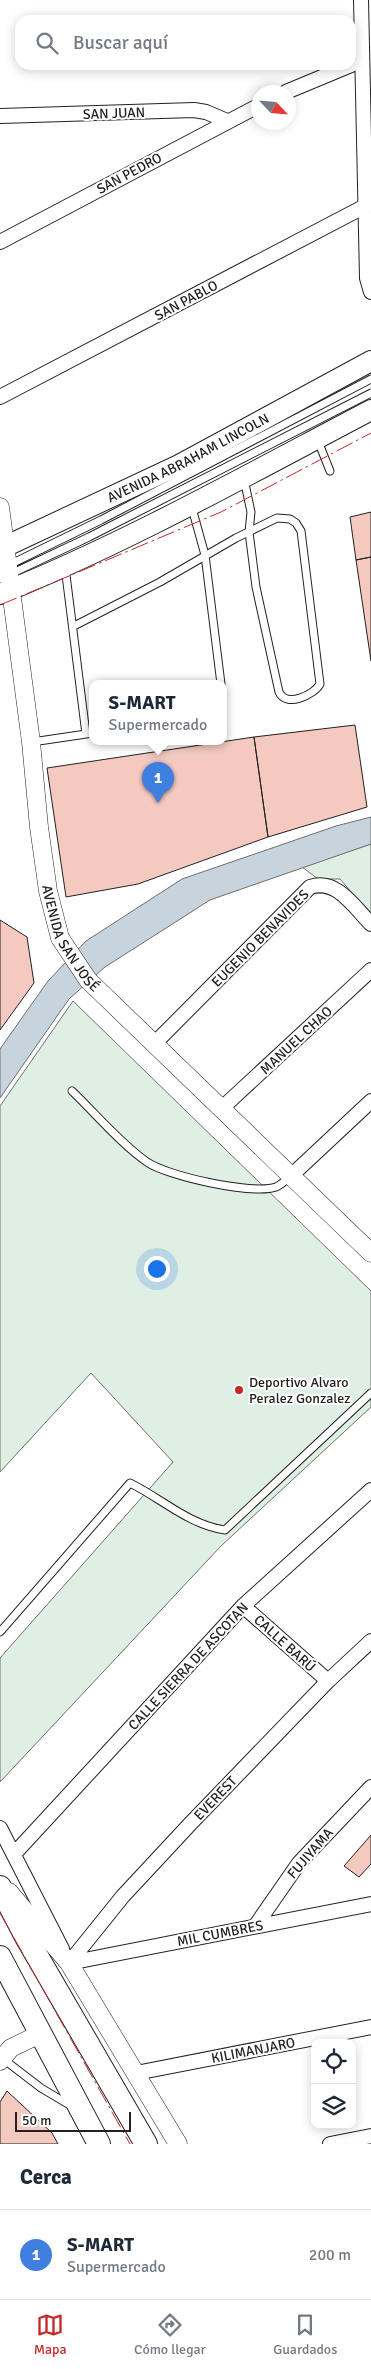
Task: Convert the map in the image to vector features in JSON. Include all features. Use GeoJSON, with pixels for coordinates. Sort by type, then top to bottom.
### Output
{"type":"FeatureCollection","features":[{"type":"Feature","properties":{"kind":"main road","name":"AVENIDA ABRAHAM LINCOLN"},"geometry":{"type":"LineString","coordinates":[[4,571],[179,465],[371,361]]}},
{"type":"Feature","properties":{"kind":"main road"},"geometry":{"type":"LineString","coordinates":[[4,571],[65,566],[244,478],[371,410]]}},
{"type":"Feature","properties":{"kind":"main road"},"geometry":{"type":"LineString","coordinates":[[0,1887],[38,1958],[146,2144]]}},
{"type":"Feature","properties":{"kind":"main road"},"geometry":{"type":"LineString","coordinates":[[2,1971],[40,2034],[100,2144]]}},
{"type":"Feature","properties":{"kind":"street"},"geometry":{"type":"LineString","coordinates":[[361,0],[359,62],[368,205],[366,278],[371,292]]}},
{"type":"Feature","properties":{"kind":"street"},"geometry":{"type":"LineString","coordinates":[[296,88],[340,70]]}},
{"type":"Feature","properties":{"kind":"street","name":"SAN PEDRO"},"geometry":{"type":"LineString","coordinates":[[0,242],[251,109]]}},
{"type":"Feature","properties":{"kind":"street","name":"SAN JUAN"},"geometry":{"type":"LineString","coordinates":[[0,116],[194,110],[206,112],[227,121]]}},
{"type":"Feature","properties":{"kind":"street","name":"SAN PABLO"},"geometry":{"type":"LineString","coordinates":[[0,397],[368,205]]}},
{"type":"Feature","properties":{"kind":"street","name":"AVENIDA SAN JOSÉ"},"geometry":{"type":"LineString","coordinates":[[0,507],[4,571],[31,742],[39,828],[48,891],[60,938],[88,980],[371,1253]]}},
{"type":"Feature","properties":{"kind":"street","name":"EUGENIO BENAVIDES"},"geometry":{"type":"LineString","coordinates":[[155,1043],[310,887],[319,884],[334,887],[371,924]]}},
{"type":"Feature","properties":{"kind":"street","name":"MANUEL CHAO"},"geometry":{"type":"LineString","coordinates":[[221,1110],[371,970]]}},
{"type":"Feature","properties":{"kind":"street"},"geometry":{"type":"LineString","coordinates":[[292,1176],[371,1101]]}},
{"type":"Feature","properties":{"kind":"street","name":"CALLE SIERRA DE ASCOTAN"},"geometry":{"type":"LineString","coordinates":[[14,1853],[243,1606],[371,1490]]}},
{"type":"Feature","properties":{"kind":"street","name":"CALLE BARÚ"},"geometry":{"type":"LineString","coordinates":[[243,1606],[328,1681]]}},
{"type":"Feature","properties":{"kind":"street","name":"EVEREST"},"geometry":{"type":"LineString","coordinates":[[69,1963],[123,1896],[328,1681],[371,1641]]}},
{"type":"Feature","properties":{"kind":"street","name":"FUJIYAMA"},"geometry":{"type":"LineString","coordinates":[[256,1925],[299,1863],[371,1787]]}},
{"type":"Feature","properties":{"kind":"street"},"geometry":{"type":"LineString","coordinates":[[0,1828],[69,1963],[178,2144]]}},
{"type":"Feature","properties":{"kind":"street"},"geometry":{"type":"LineString","coordinates":[[0,1881],[69,1963]]}},
{"type":"Feature","properties":{"kind":"street","name":"MIL CUMBRES"},"geometry":{"type":"LineString","coordinates":[[69,1963],[371,1904]]}},
{"type":"Feature","properties":{"kind":"street","name":"KILIMANJARO"},"geometry":{"type":"LineString","coordinates":[[136,2073],[371,2027]]}},
{"type":"Feature","properties":{"kind":"street"},"geometry":{"type":"LineString","coordinates":[[1,2059],[22,2041],[40,2034]]}},
{"type":"Feature","properties":{"kind":"street"},"geometry":{"type":"LineString","coordinates":[[330,2144],[371,2136]]}},
{"type":"Feature","properties":{"kind":"lane"},"geometry":{"type":"LineString","coordinates":[[4,571],[371,379]]}},
{"type":"Feature","properties":{"kind":"lane"},"geometry":{"type":"LineString","coordinates":[[4,571],[89,537],[371,393]]}},
{"type":"Feature","properties":{"kind":"lane"},"geometry":{"type":"LineString","coordinates":[[317,438],[330,471]]}},
{"type":"Feature","properties":{"kind":"lane"},"geometry":{"type":"LineString","coordinates":[[74,626],[160,582],[249,532],[277,518],[284,517],[296,523],[301,531],[320,684],[311,694],[288,700],[280,696],[278,692],[256,587],[249,532],[251,512],[244,478]]}},
{"type":"Feature","properties":{"kind":"lane"},"geometry":{"type":"LineString","coordinates":[[191,505],[205,555],[221,680]]}},
{"type":"Feature","properties":{"kind":"lane"},"geometry":{"type":"LineString","coordinates":[[65,566],[89,726]]}},
{"type":"Feature","properties":{"kind":"lane"},"geometry":{"type":"LineString","coordinates":[[31,742],[89,733]]}},
{"type":"Feature","properties":{"kind":"lane"},"geometry":{"type":"LineString","coordinates":[[72,1091],[137,1153],[155,1167],[190,1177],[259,1190],[277,1186],[292,1176]]}},
{"type":"Feature","properties":{"kind":"lane"},"geometry":{"type":"LineString","coordinates":[[0,1632],[130,1483],[191,1520],[212,1528],[225,1530],[371,1393]]}},
{"type":"Feature","properties":{"kind":"lane"},"geometry":{"type":"LineString","coordinates":[[1,2059],[50,2095],[82,2111]]}},
{"type":"Feature","properties":{"kind":"green space"},"geometry":{"type":"Polygon","coordinates":[[[371,844],[371,915],[340,879],[318,879],[302,867],[371,844]]]}},
{"type":"Feature","properties":{"kind":"green space","name":"Deportivo Alvaro Peralez Gonzalez"},"geometry":{"type":"Polygon","coordinates":[[[73,1001],[371,1291],[371,1407],[221,1546],[0,1782],[0,1658],[173,1462],[91,1373],[0,1472],[0,1106],[73,1001]]]}},
{"type":"Feature","properties":{"kind":"shaded area"},"geometry":{"type":"Polygon","coordinates":[[[371,817],[371,844],[210,900],[105,967],[69,999],[0,1098],[0,1049],[48,981],[86,941],[182,879],[336,826],[371,817]]]}},
{"type":"Feature","properties":{"kind":"building"},"geometry":{"type":"Polygon","coordinates":[[[371,512],[371,557],[356,560],[350,517],[371,512]]]}},
{"type":"Feature","properties":{"kind":"building"},"geometry":{"type":"Polygon","coordinates":[[[371,557],[371,661],[356,560],[371,557]]]}},
{"type":"Feature","properties":{"kind":"building"},"geometry":{"type":"Polygon","coordinates":[[[355,725],[367,807],[268,837],[254,737],[355,725]]]}},
{"type":"Feature","properties":{"kind":"building"},"geometry":{"type":"Polygon","coordinates":[[[254,737],[268,837],[138,884],[66,897],[47,768],[201,745],[227,745],[227,741],[254,737]]]}},
{"type":"Feature","properties":{"kind":"building"},"geometry":{"type":"Polygon","coordinates":[[[0,920],[27,937],[34,983],[0,1030],[0,920]]]}},
{"type":"Feature","properties":{"kind":"building"},"geometry":{"type":"Polygon","coordinates":[[[371,1835],[371,1864],[359,1877],[344,1866],[371,1835]]]}},
{"type":"Feature","properties":{"kind":"building"},"geometry":{"type":"Polygon","coordinates":[[[7,2091],[52,2133],[58,2144],[0,2144],[0,2102],[7,2091]]]}},
{"type":"Feature","properties":{"kind":"power"},"geometry":{"type":"LineString","coordinates":[[0,605],[221,512],[371,433]]}},
{"type":"Feature","properties":{"kind":"power"},"geometry":{"type":"LineString","coordinates":[[0,1913],[130,2144]]}},
{"type":"Feature","properties":{"kind":"place","name":"S-MART"},"geometry":{"type":"Point","coordinates":[158,803]}},
{"type":"Feature","properties":{"kind":"place","name":"Deportivo Alvaro Peralez Gonzalez"},"geometry":{"type":"Point","coordinates":[239,1390]}}]}
